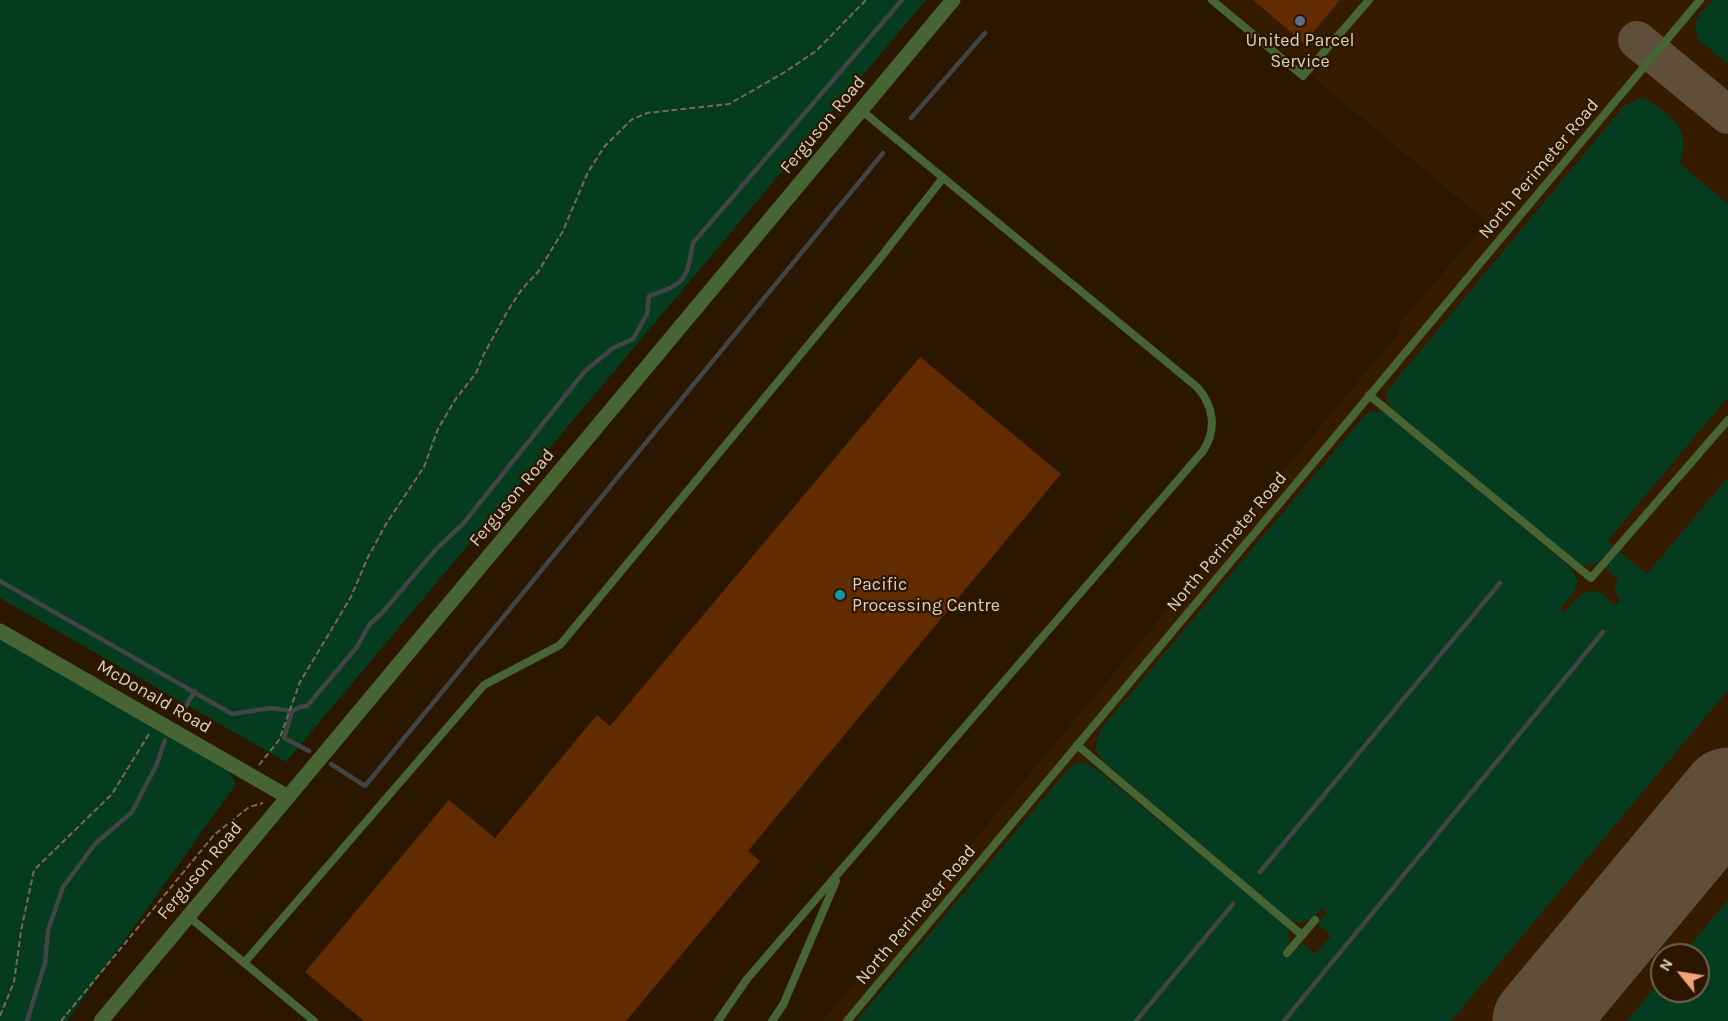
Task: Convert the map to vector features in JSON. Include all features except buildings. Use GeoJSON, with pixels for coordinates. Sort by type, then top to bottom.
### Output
{"type":"FeatureCollection","features":[{"type":"Feature","properties":{"kind":"street","name":"Ferguson Road"},"geometry":{"type":"LineString","coordinates":[[101,1021],[953,0]]}},
{"type":"Feature","properties":{"kind":"street","name":"McDonald Road"},"geometry":{"type":"LineString","coordinates":[[0,631],[288,797]]}},
{"type":"Feature","properties":{"kind":"lane"},"geometry":{"type":"LineString","coordinates":[[1212,0],[1304,76],[1369,0]]}},
{"type":"Feature","properties":{"kind":"lane","name":"North Perimeter Road"},"geometry":{"type":"LineString","coordinates":[[847,1021],[1700,0]]}},
{"type":"Feature","properties":{"kind":"lane"},"geometry":{"type":"LineString","coordinates":[[718,1021],[747,980],[1210,441],[1212,416],[1208,402],[1197,387],[861,110]]}},
{"type":"Feature","properties":{"kind":"lane"},"geometry":{"type":"LineString","coordinates":[[244,963],[484,685],[560,645],[870,270],[943,178]]}},
{"type":"Feature","properties":{"kind":"lane"},"geometry":{"type":"LineString","coordinates":[[1369,395],[1592,578],[1728,420]]}},
{"type":"Feature","properties":{"kind":"lane"},"geometry":{"type":"LineString","coordinates":[[1077,745],[1302,935]]}},
{"type":"Feature","properties":{"kind":"lane"},"geometry":{"type":"LineString","coordinates":[[772,1021],[783,1005],[839,872]]}},
{"type":"Feature","properties":{"kind":"lane"},"geometry":{"type":"LineString","coordinates":[[188,916],[314,1021]]}},
{"type":"Feature","properties":{"kind":"lane"},"geometry":{"type":"LineString","coordinates":[[1287,953],[1315,920]]}},
{"type":"Feature","properties":{"kind":"path"},"geometry":{"type":"LineString","coordinates":[[253,776],[262,759],[279,740],[294,695],[309,666],[351,597],[367,559],[386,524],[424,467],[434,438],[455,400],[476,373],[507,312],[537,272],[563,231],[587,174],[604,147],[631,120],[647,113],[729,104],[785,72],[816,51],[866,0]]}},
{"type":"Feature","properties":{"kind":"path"},"geometry":{"type":"LineString","coordinates":[[0,1016],[15,982],[21,931],[34,870],[112,794],[154,726]]}},
{"type":"Feature","properties":{"kind":"path"},"geometry":{"type":"LineString","coordinates":[[61,1021],[214,835],[249,807],[262,803]]}},
{"type":"Feature","properties":{"kind":"shaded area"},"geometry":{"type":"Polygon","coordinates":[[[1220,0],[1728,0],[1728,1021],[823,1021],[1399,333],[1399,324],[1487,222],[1220,0]]]}},
{"type":"Feature","properties":{"kind":"green space"},"geometry":{"type":"Polygon","coordinates":[[[0,0],[926,0],[286,762],[0,598],[0,0]]]}},
{"type":"Feature","properties":{"kind":"green space"},"geometry":{"type":"Polygon","coordinates":[[[1713,0],[1728,0],[1728,64],[1697,38],[1695,21],[1713,0]]]}},
{"type":"Feature","properties":{"kind":"green space"},"geometry":{"type":"Polygon","coordinates":[[[1642,98],[1666,113],[1681,131],[1684,143],[1680,164],[1728,204],[1728,397],[1607,541],[1613,546],[1598,563],[1587,566],[1576,562],[1391,407],[1386,396],[1387,391],[1624,106],[1642,98]]]}},
{"type":"Feature","properties":{"kind":"green space"},"geometry":{"type":"Polygon","coordinates":[[[1375,411],[1385,413],[1572,569],[1578,581],[1574,592],[1560,608],[1564,613],[1580,596],[1590,591],[1602,594],[1615,606],[1620,599],[1614,589],[1618,579],[1605,567],[1619,551],[1647,574],[1728,477],[1728,690],[1451,1021],[856,1021],[1070,767],[1082,762],[1094,767],[1285,925],[1290,939],[1282,953],[1288,958],[1302,943],[1315,954],[1331,936],[1317,923],[1327,912],[1323,908],[1304,922],[1290,920],[1101,759],[1095,747],[1101,729],[1365,415],[1375,411]]]}},
{"type":"Feature","properties":{"kind":"green space"},"geometry":{"type":"Polygon","coordinates":[[[0,639],[225,766],[236,784],[67,1021],[0,1021],[0,639]]]}},
{"type":"Feature","properties":{"kind":"green space"},"geometry":{"type":"Polygon","coordinates":[[[1728,900],[1728,1021],[1627,1021],[1650,993],[1650,1003],[1710,1003],[1710,943],[1692,943],[1728,900]]]}},
{"type":"Feature","properties":{"kind":"waterway"},"geometry":{"type":"LineString","coordinates":[[292,711],[307,706],[357,647],[369,625],[382,613],[437,548],[462,525],[585,371],[613,348],[633,339],[647,314],[649,296],[670,288],[682,279],[686,273],[693,243],[902,0]]}},
{"type":"Feature","properties":{"kind":"waterway"},"geometry":{"type":"LineString","coordinates":[[911,118],[985,33]]}},
{"type":"Feature","properties":{"kind":"waterway"},"geometry":{"type":"LineString","coordinates":[[331,764],[365,786],[883,153]]}},
{"type":"Feature","properties":{"kind":"waterway"},"geometry":{"type":"LineString","coordinates":[[0,581],[232,714],[271,708],[292,711],[284,738],[309,751]]}},
{"type":"Feature","properties":{"kind":"waterway"},"geometry":{"type":"LineString","coordinates":[[1260,872],[1500,583]]}},
{"type":"Feature","properties":{"kind":"waterway"},"geometry":{"type":"LineString","coordinates":[[1284,1021],[1603,632]]}},
{"type":"Feature","properties":{"kind":"waterway"},"geometry":{"type":"LineString","coordinates":[[184,709],[195,691]]}},
{"type":"Feature","properties":{"kind":"waterway"},"geometry":{"type":"LineString","coordinates":[[27,1021],[45,963],[48,930],[63,887],[95,844],[132,812],[156,766],[165,740]]}},
{"type":"Feature","properties":{"kind":"waterway"},"geometry":{"type":"LineString","coordinates":[[1136,1021],[1233,904]]}},
{"type":"Feature","properties":{"kind":"taxiway"},"geometry":{"type":"LineString","coordinates":[[1637,40],[1728,115]]}},
{"type":"Feature","properties":{"kind":"runway"},"geometry":{"type":"LineString","coordinates":[[1539,1021],[1728,794]]}},
{"type":"Feature","properties":{"kind":"place","name":"United Parcel Service"},"geometry":{"type":"Point","coordinates":[1300,21]}},
{"type":"Feature","properties":{"kind":"place","name":"Pacific Processing Centre"},"geometry":{"type":"Point","coordinates":[840,595]}}]}
